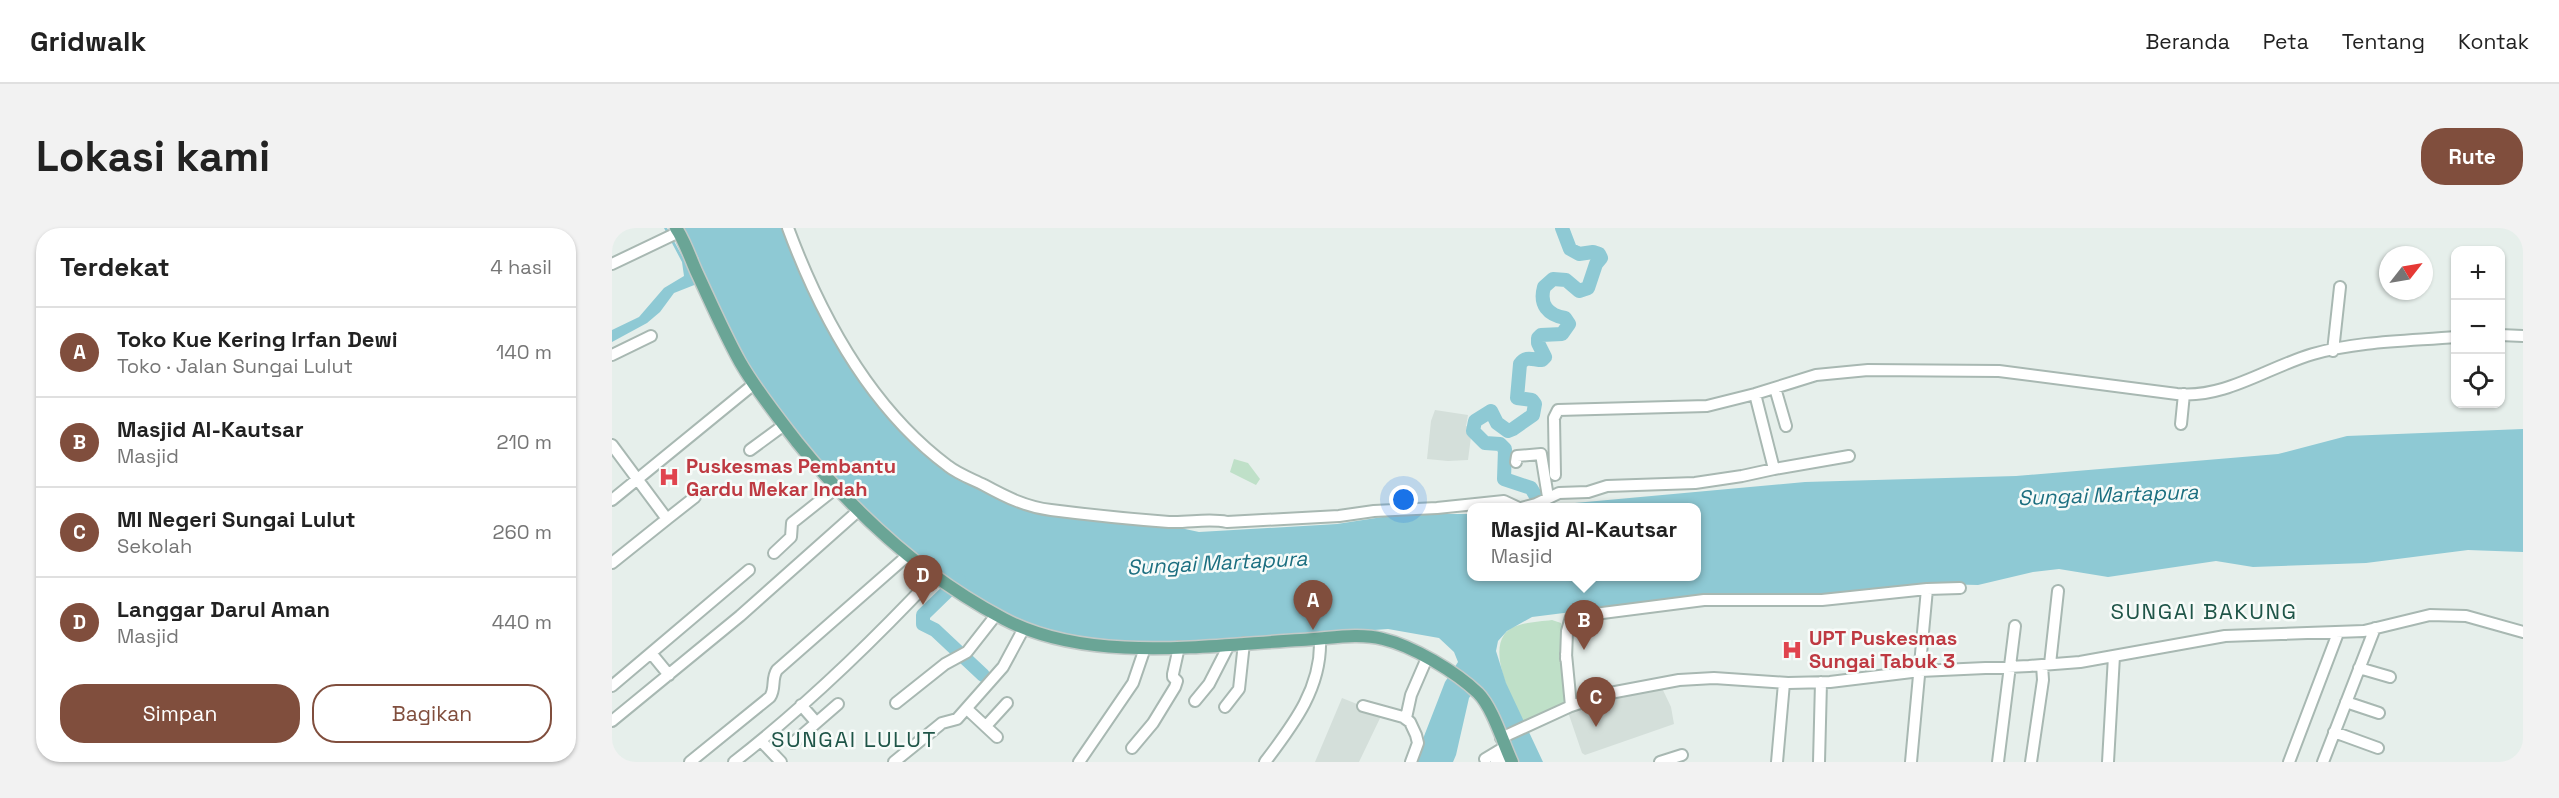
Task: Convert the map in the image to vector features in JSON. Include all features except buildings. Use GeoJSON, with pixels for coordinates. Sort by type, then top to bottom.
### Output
{"type":"FeatureCollection","features":[{"type":"Feature","properties":{"kind":"main road"},"geometry":{"type":"LineString","coordinates":[[674,233],[688,253],[733,349],[754,384],[784,425],[858,511],[907,556],[956,592],[1024,628],[1096,646],[1179,647],[1350,636],[1376,637],[1398,644],[1427,658],[1478,693],[1506,748]]}},
{"type":"Feature","properties":{"kind":"street"},"geometry":{"type":"LineString","coordinates":[[788,228],[816,295],[868,384],[894,417],[948,466],[1013,501],[1049,510],[1167,522],[1256,521],[1467,505]]}},
{"type":"Feature","properties":{"kind":"street"},"geometry":{"type":"LineString","coordinates":[[612,264],[674,233]]}},
{"type":"Feature","properties":{"kind":"street"},"geometry":{"type":"LineString","coordinates":[[2332,351],[2340,287]]}},
{"type":"Feature","properties":{"kind":"street"},"geometry":{"type":"LineString","coordinates":[[2505,335],[2523,336]]}},
{"type":"Feature","properties":{"kind":"street"},"geometry":{"type":"LineString","coordinates":[[612,355],[651,336]]}},
{"type":"Feature","properties":{"kind":"street"},"geometry":{"type":"LineString","coordinates":[[1547,499],[1555,471],[1554,418],[1558,410],[1696,407],[1755,394],[1796,380],[1830,372],[1974,370],[2184,394],[2217,390],[2314,354],[2362,345],[2451,338]]}},
{"type":"Feature","properties":{"kind":"street"},"geometry":{"type":"LineString","coordinates":[[612,500],[754,384]]}},
{"type":"Feature","properties":{"kind":"street"},"geometry":{"type":"LineString","coordinates":[[1775,388],[1786,426]]}},
{"type":"Feature","properties":{"kind":"street"},"geometry":{"type":"LineString","coordinates":[[1755,394],[1774,469]]}},
{"type":"Feature","properties":{"kind":"street"},"geometry":{"type":"LineString","coordinates":[[2181,424],[2184,394]]}},
{"type":"Feature","properties":{"kind":"street"},"geometry":{"type":"LineString","coordinates":[[750,450],[784,425]]}},
{"type":"Feature","properties":{"kind":"street"},"geometry":{"type":"LineString","coordinates":[[612,445],[639,478],[667,519]]}},
{"type":"Feature","properties":{"kind":"street"},"geometry":{"type":"LineString","coordinates":[[1516,462],[1517,456],[1521,454],[1541,454],[1547,499]]}},
{"type":"Feature","properties":{"kind":"street"},"geometry":{"type":"LineString","coordinates":[[1534,503],[1607,486],[1695,483],[1849,456]]}},
{"type":"Feature","properties":{"kind":"street"},"geometry":{"type":"LineString","coordinates":[[774,553],[791,537],[792,523],[836,488]]}},
{"type":"Feature","properties":{"kind":"street"},"geometry":{"type":"LineString","coordinates":[[612,563],[695,497]]}},
{"type":"Feature","properties":{"kind":"street"},"geometry":{"type":"LineString","coordinates":[[1485,503],[1504,501],[1509,503]]}},
{"type":"Feature","properties":{"kind":"street"},"geometry":{"type":"LineString","coordinates":[[612,721],[741,616],[858,511]]}},
{"type":"Feature","properties":{"kind":"street"},"geometry":{"type":"LineString","coordinates":[[690,762],[770,697],[777,670],[907,556]]}},
{"type":"Feature","properties":{"kind":"street"},"geometry":{"type":"LineString","coordinates":[[612,686],[749,570]]}},
{"type":"Feature","properties":{"kind":"street"},"geometry":{"type":"LineString","coordinates":[[734,762],[801,705],[893,619],[934,576]]}},
{"type":"Feature","properties":{"kind":"street"},"geometry":{"type":"LineString","coordinates":[[1566,659],[1566,631],[1571,617],[1704,600],[1822,600],[1927,589],[1960,588]]}},
{"type":"Feature","properties":{"kind":"street"},"geometry":{"type":"LineString","coordinates":[[1911,762],[1927,589]]}},
{"type":"Feature","properties":{"kind":"street"},"geometry":{"type":"LineString","coordinates":[[2031,762],[2058,591]]}},
{"type":"Feature","properties":{"kind":"street"},"geometry":{"type":"LineString","coordinates":[[896,703],[945,664],[963,655],[996,615]]}},
{"type":"Feature","properties":{"kind":"street"},"geometry":{"type":"LineString","coordinates":[[1496,762],[1506,748],[1531,726],[1571,706],[1611,693],[1679,680],[1714,678],[1784,683],[1821,682],[1920,671],[2046,664],[2114,656],[2231,635],[2338,633],[2375,628],[2430,615],[2455,615],[2492,622],[2523,632]]}},
{"type":"Feature","properties":{"kind":"street"},"geometry":{"type":"LineString","coordinates":[[1998,762],[2015,626]]}},
{"type":"Feature","properties":{"kind":"street"},"geometry":{"type":"LineString","coordinates":[[894,762],[942,723],[957,719],[967,709],[1003,667],[1024,628]]}},
{"type":"Feature","properties":{"kind":"street"},"geometry":{"type":"LineString","coordinates":[[2323,762],[2375,628]]}},
{"type":"Feature","properties":{"kind":"street"},"geometry":{"type":"LineString","coordinates":[[1564,630],[1571,706]]}},
{"type":"Feature","properties":{"kind":"street"},"geometry":{"type":"LineString","coordinates":[[2289,762],[2338,633]]}},
{"type":"Feature","properties":{"kind":"street"},"geometry":{"type":"LineString","coordinates":[[1265,762],[1292,726],[1310,696],[1319,665],[1320,639]]}},
{"type":"Feature","properties":{"kind":"street"},"geometry":{"type":"LineString","coordinates":[[1225,707],[1239,689],[1244,643]]}},
{"type":"Feature","properties":{"kind":"street"},"geometry":{"type":"LineString","coordinates":[[1195,701],[1209,684],[1229,645]]}},
{"type":"Feature","properties":{"kind":"street"},"geometry":{"type":"LineString","coordinates":[[1132,748],[1153,723],[1175,687],[1177,681],[1173,674],[1179,647]]}},
{"type":"Feature","properties":{"kind":"street"},"geometry":{"type":"LineString","coordinates":[[1079,762],[1133,683],[1144,648]]}},
{"type":"Feature","properties":{"kind":"street"},"geometry":{"type":"LineString","coordinates":[[651,653],[669,675]]}},
{"type":"Feature","properties":{"kind":"street"},"geometry":{"type":"LineString","coordinates":[[2108,762],[2114,656]]}},
{"type":"Feature","properties":{"kind":"street"},"geometry":{"type":"LineString","coordinates":[[1406,718],[1411,695],[1427,658]]}},
{"type":"Feature","properties":{"kind":"street"},"geometry":{"type":"LineString","coordinates":[[2359,668],[2390,677]]}},
{"type":"Feature","properties":{"kind":"street"},"geometry":{"type":"LineString","coordinates":[[1819,762],[1821,682]]}},
{"type":"Feature","properties":{"kind":"street"},"geometry":{"type":"LineString","coordinates":[[1778,762],[1784,683]]}},
{"type":"Feature","properties":{"kind":"street"},"geometry":{"type":"LineString","coordinates":[[2346,702],[2379,713]]}},
{"type":"Feature","properties":{"kind":"street"},"geometry":{"type":"LineString","coordinates":[[986,726],[1007,703]]}},
{"type":"Feature","properties":{"kind":"street"},"geometry":{"type":"LineString","coordinates":[[793,743],[838,704]]}},
{"type":"Feature","properties":{"kind":"street"},"geometry":{"type":"LineString","coordinates":[[801,705],[816,722]]}},
{"type":"Feature","properties":{"kind":"street"},"geometry":{"type":"LineString","coordinates":[[1363,706],[1406,718],[1414,728],[1418,743],[1411,762]]}},
{"type":"Feature","properties":{"kind":"street"},"geometry":{"type":"LineString","coordinates":[[967,709],[997,737]]}},
{"type":"Feature","properties":{"kind":"street"},"geometry":{"type":"LineString","coordinates":[[2334,732],[2378,748]]}},
{"type":"Feature","properties":{"kind":"street"},"geometry":{"type":"LineString","coordinates":[[761,741],[777,761]]}},
{"type":"Feature","properties":{"kind":"street"},"geometry":{"type":"LineString","coordinates":[[1485,759],[1506,748]]}},
{"type":"Feature","properties":{"kind":"street"},"geometry":{"type":"LineString","coordinates":[[1660,762],[1682,754]]}},
{"type":"Feature","properties":{"kind":"shaded area"},"geometry":{"type":"Polygon","coordinates":[[[1435,410],[1468,415],[1466,426],[1472,429],[1468,460],[1427,459],[1431,421],[1435,410]]]}},
{"type":"Feature","properties":{"kind":"shaded area"},"geometry":{"type":"Polygon","coordinates":[[[1662,688],[1671,707],[1674,724],[1585,755],[1582,753],[1568,712],[1609,696],[1662,688]]]}},
{"type":"Feature","properties":{"kind":"shaded area"},"geometry":{"type":"Polygon","coordinates":[[[1342,698],[1382,714],[1359,762],[1315,762],[1342,698]]]}},
{"type":"Feature","properties":{"kind":"green space"},"geometry":{"type":"Polygon","coordinates":[[[1234,459],[1248,463],[1260,479],[1256,485],[1230,472],[1234,459]]]}},
{"type":"Feature","properties":{"kind":"green space"},"geometry":{"type":"Polygon","coordinates":[[[1552,620],[1561,623],[1567,703],[1524,724],[1501,667],[1500,644],[1504,635],[1513,627],[1552,620]]]}},
{"type":"Feature","properties":{"kind":"water","name":"Sungai Martapura"},"geometry":{"type":"Polygon","coordinates":[[[664,228],[667,228],[688,267],[699,259],[683,228],[786,228],[862,376],[946,467],[1009,501],[1148,521],[1199,532],[1337,524],[1402,514],[1467,514],[1467,581],[1701,581],[1701,503],[1575,503],[1805,482],[2016,476],[2278,454],[2347,436],[2523,429],[2523,552],[2468,550],[2366,563],[2253,567],[2216,561],[2108,577],[2059,569],[2033,572],[1978,585],[1936,584],[1848,595],[1683,598],[1532,617],[1507,631],[1498,641],[1496,651],[1506,683],[1543,762],[1518,762],[1487,694],[1479,685],[1469,698],[1453,762],[1414,762],[1445,682],[1458,662],[1454,652],[1439,638],[1388,629],[1148,646],[1064,636],[1009,617],[946,578],[878,527],[813,458],[778,411],[730,336],[707,280],[674,293],[660,312],[647,323],[612,342],[612,330],[639,317],[664,288],[684,276],[682,262],[664,228]]]}},
{"type":"Feature","properties":{"kind":"waterway"},"geometry":{"type":"LineString","coordinates":[[1540,503],[1531,488],[1504,479],[1505,449],[1500,444],[1485,443],[1473,431],[1475,421],[1491,411],[1497,423],[1508,431],[1533,415],[1535,404],[1532,400],[1517,398],[1520,364],[1527,359],[1542,360],[1545,357],[1538,338],[1541,335],[1562,334],[1569,324],[1565,318],[1546,308],[1543,299],[1544,287],[1553,279],[1566,280],[1579,291],[1588,288],[1596,264],[1601,258],[1599,254],[1593,252],[1579,254],[1570,249],[1562,228]]}},
{"type":"Feature","properties":{"kind":"waterway"},"geometry":{"type":"LineString","coordinates":[[959,580],[923,615],[923,624],[935,630],[983,675]]}},
{"type":"Feature","properties":{"kind":"place","name":"Puskesmas Pembantu Gardu Mekar Indah"},"geometry":{"type":"Point","coordinates":[669,477]}},
{"type":"Feature","properties":{"kind":"place","name":"Langgar Darul Aman"},"geometry":{"type":"Point","coordinates":[923,605]}},
{"type":"Feature","properties":{"kind":"place","name":"Toko Kue Kering Irfan Dewi"},"geometry":{"type":"Point","coordinates":[1313,630]}},
{"type":"Feature","properties":{"kind":"place","name":"Masjid Al-Kautsar"},"geometry":{"type":"Point","coordinates":[1584,650]}},
{"type":"Feature","properties":{"kind":"place","name":"UPT Puskesmas Sungai Tabuk 3"},"geometry":{"type":"Point","coordinates":[1792,650]}},
{"type":"Feature","properties":{"kind":"place","name":"MI Negeri Sungai Lulut"},"geometry":{"type":"Point","coordinates":[1596,727]}},
{"type":"Feature","properties":{"kind":"district","name":"SUNGAI BAKUNG"},"geometry":{"type":"Point","coordinates":[2204,611]}},
{"type":"Feature","properties":{"kind":"district","name":"SUNGAI LULUT"},"geometry":{"type":"Point","coordinates":[854,739]}}]}
